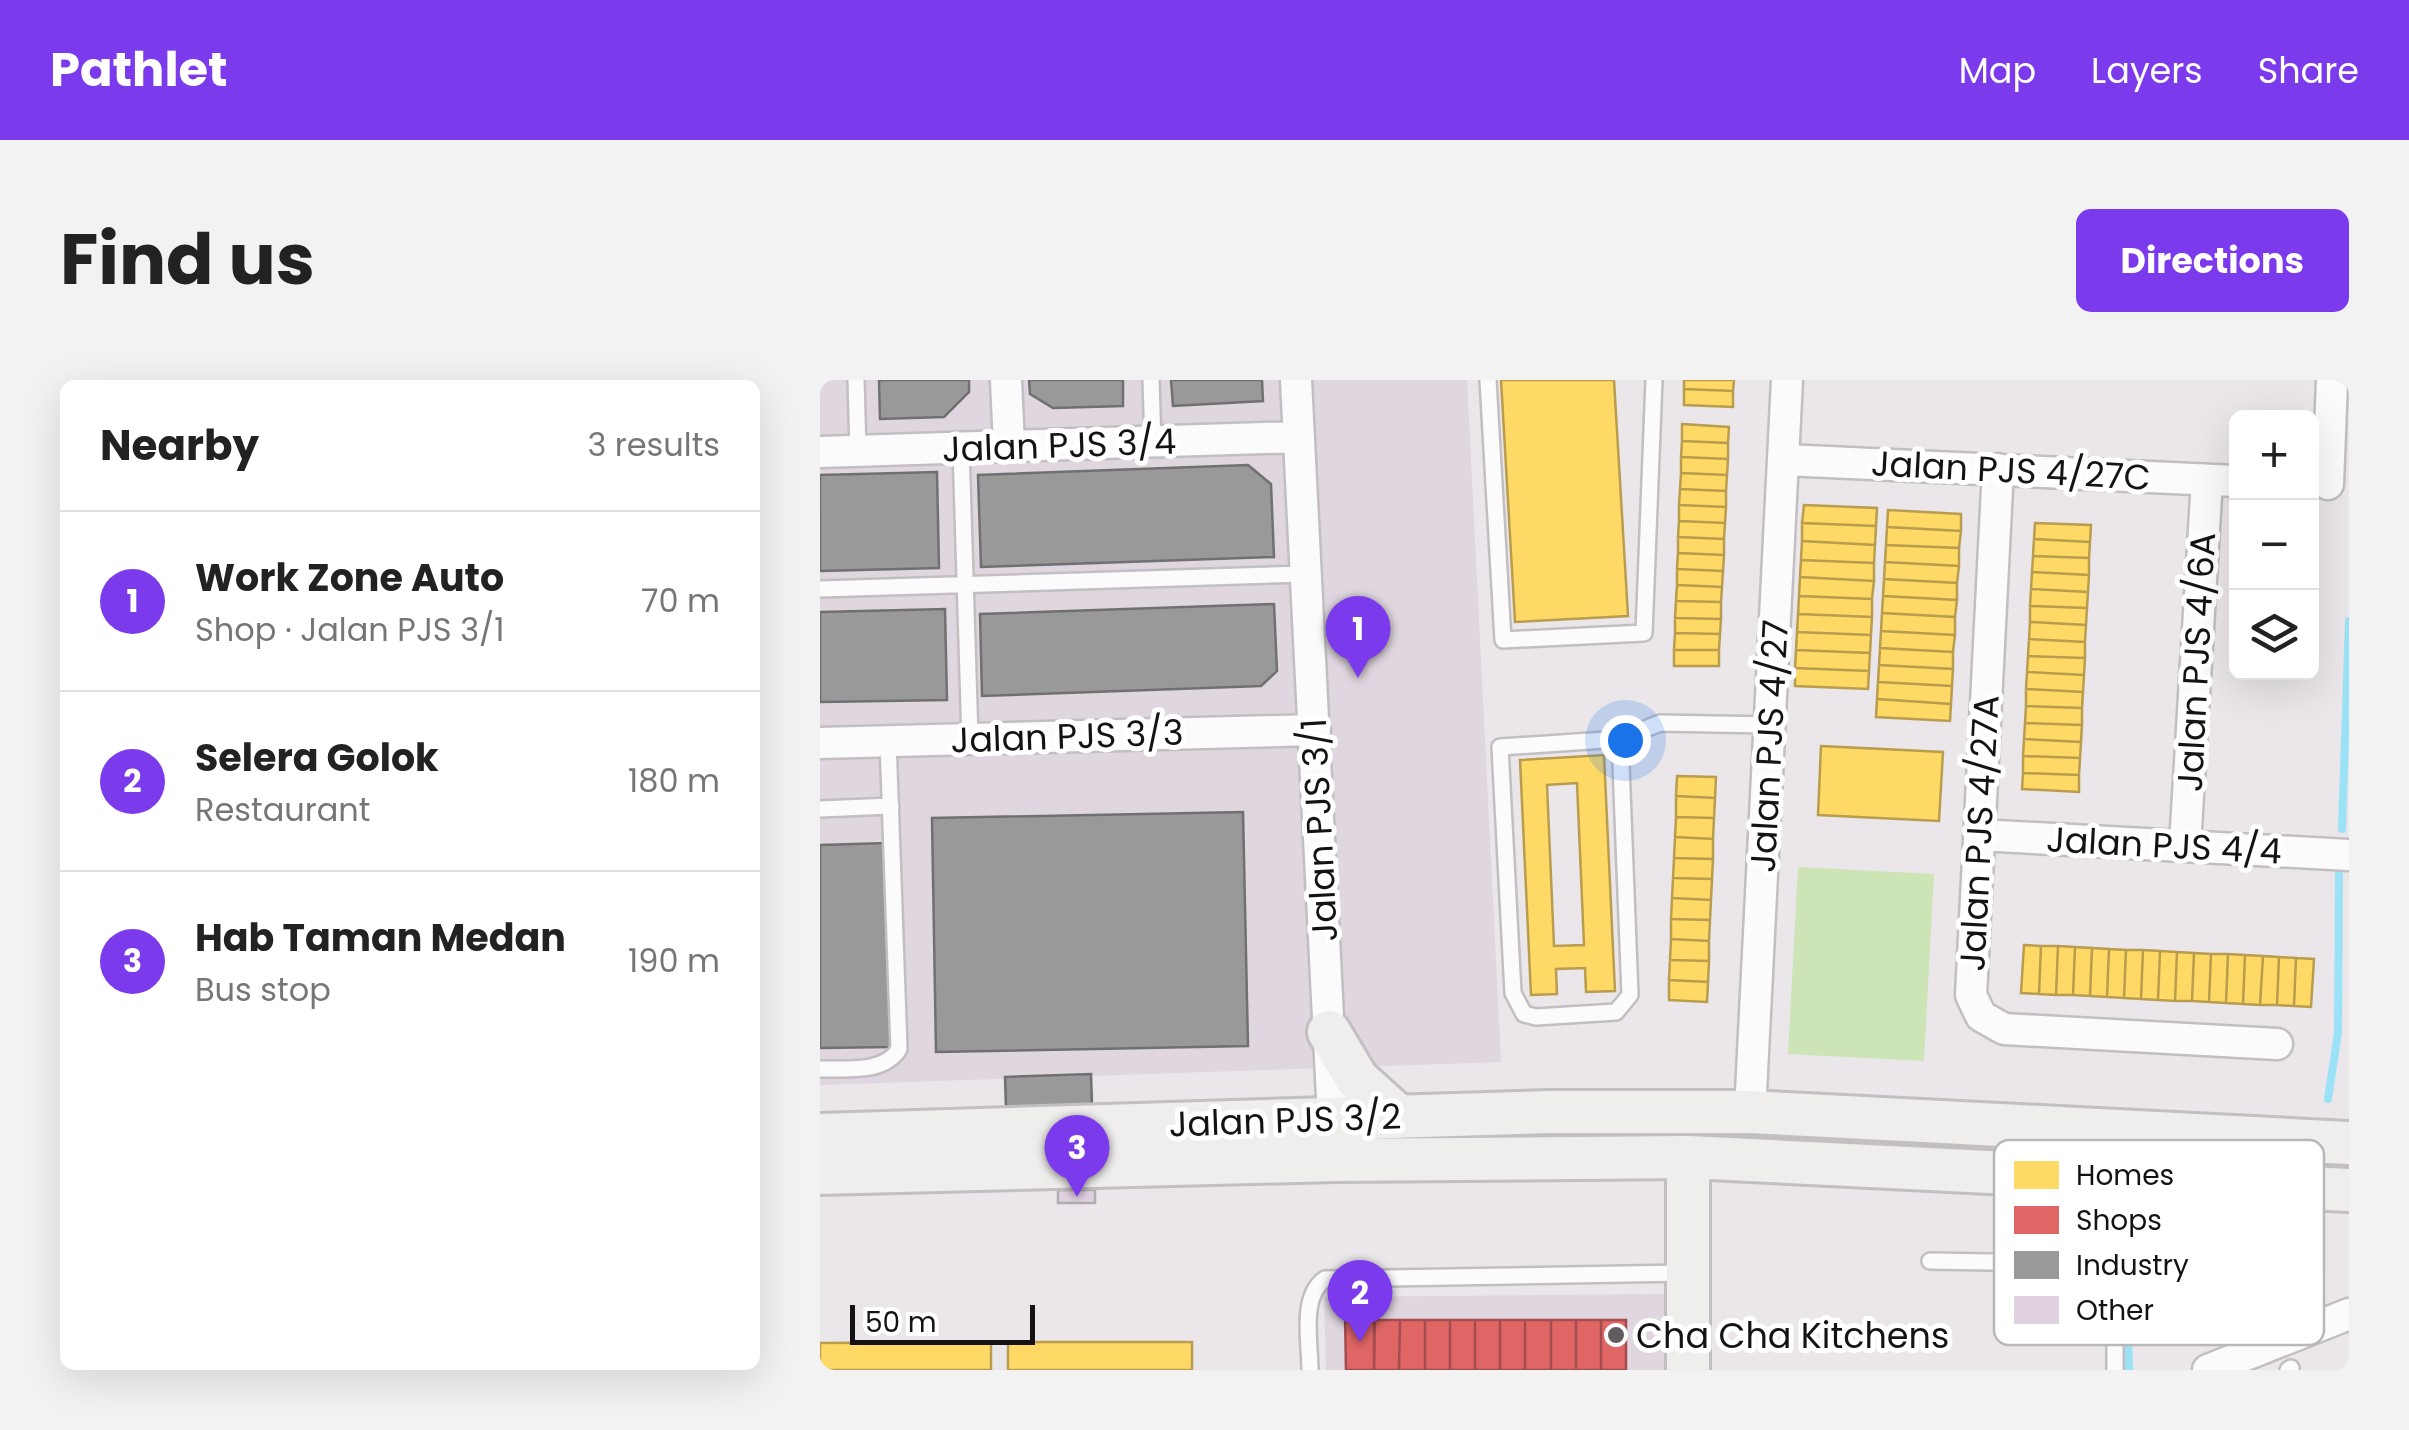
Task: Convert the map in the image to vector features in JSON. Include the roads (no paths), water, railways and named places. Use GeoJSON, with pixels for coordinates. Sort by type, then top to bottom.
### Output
{"type":"FeatureCollection","features":[{"type":"Feature","properties":{"kind":"main road"},"geometry":{"type":"LineString","coordinates":[[1329,1032],[1356,1079],[1399,1117]]}},
{"type":"Feature","properties":{"kind":"main road","name":"Jalan PJS 3/2"},"geometry":{"type":"LineString","coordinates":[[820,1173],[1334,1139],[1399,1117],[1750,1112]]}},
{"type":"Feature","properties":{"kind":"main road"},"geometry":{"type":"LineString","coordinates":[[1750,1112],[2309,1140]]}},
{"type":"Feature","properties":{"kind":"main road","name":"Jalan PJS 3/2"},"geometry":{"type":"LineString","coordinates":[[820,1135],[1334,1139],[1616,1157],[1688,1157]]}},
{"type":"Feature","properties":{"kind":"main road"},"geometry":{"type":"LineString","coordinates":[[2324,1141],[2349,1142]]}},
{"type":"Feature","properties":{"kind":"main road"},"geometry":{"type":"LineString","coordinates":[[1616,1157],[1661,1192],[1689,1224]]}},
{"type":"Feature","properties":{"kind":"main road"},"geometry":{"type":"LineString","coordinates":[[1688,1370],[1688,1157],[1994,1172]]}},
{"type":"Feature","properties":{"kind":"main road"},"geometry":{"type":"LineString","coordinates":[[1689,1224],[1724,1190],[1766,1160]]}},
{"type":"Feature","properties":{"kind":"main road"},"geometry":{"type":"LineString","coordinates":[[2324,1189],[2349,1190]]}},
{"type":"Feature","properties":{"kind":"street"},"geometry":{"type":"LineString","coordinates":[[1006,380],[1009,446]]}},
{"type":"Feature","properties":{"kind":"street","name":"Jalan PJS 3/1"},"geometry":{"type":"LineString","coordinates":[[1296,380],[1334,1139]]}},
{"type":"Feature","properties":{"kind":"street","name":"Jalan PJS 4/27"},"geometry":{"type":"LineString","coordinates":[[1750,1112],[1787,380]]}},
{"type":"Feature","properties":{"kind":"street"},"geometry":{"type":"LineString","coordinates":[[2330,484],[2332,380]]}},
{"type":"Feature","properties":{"kind":"street","name":"Jalan PJS 3/4"},"geometry":{"type":"LineString","coordinates":[[820,452],[1299,437]]}},
{"type":"Feature","properties":{"kind":"street","name":"Jalan PJS 4/27C"},"geometry":{"type":"LineString","coordinates":[[1785,460],[2222,480]]}},
{"type":"Feature","properties":{"kind":"street","name":"Jalan PJS 4/27A"},"geometry":{"type":"LineString","coordinates":[[1998,469],[1971,995],[1982,1016],[2004,1030],[2277,1044]]}},
{"type":"Feature","properties":{"kind":"street","name":"Jalan PJS 4/6A"},"geometry":{"type":"LineString","coordinates":[[2185,845],[2222,480]]}},
{"type":"Feature","properties":{"kind":"street","name":"Jalan PJS 3/3"},"geometry":{"type":"LineString","coordinates":[[820,743],[1314,730]]}},
{"type":"Feature","properties":{"kind":"street","name":"Jalan PJS 4/4"},"geometry":{"type":"LineString","coordinates":[[1979,834],[2349,855]]}},
{"type":"Feature","properties":{"kind":"street"},"geometry":{"type":"LineString","coordinates":[[2324,1324],[2349,1314]]}},
{"type":"Feature","properties":{"kind":"street"},"geometry":{"type":"LineString","coordinates":[[2208,1370],[2271,1345]]}},
{"type":"Feature","properties":{"kind":"lane"},"geometry":{"type":"LineString","coordinates":[[856,380],[858,451]]}},
{"type":"Feature","properties":{"kind":"lane"},"geometry":{"type":"LineString","coordinates":[[1151,380],[1153,442]]}},
{"type":"Feature","properties":{"kind":"lane"},"geometry":{"type":"LineString","coordinates":[[1488,380],[1504,640],[1644,632],[1654,380]]}},
{"type":"Feature","properties":{"kind":"lane"},"geometry":{"type":"LineString","coordinates":[[961,448],[970,739]]}},
{"type":"Feature","properties":{"kind":"lane"},"geometry":{"type":"LineString","coordinates":[[820,588],[1306,574]]}},
{"type":"Feature","properties":{"kind":"lane"},"geometry":{"type":"LineString","coordinates":[[1620,739],[1630,995],[1616,1012],[1536,1017],[1524,1014],[1514,992],[1500,747],[1620,739],[1660,723],[1770,725]]}},
{"type":"Feature","properties":{"kind":"lane"},"geometry":{"type":"LineString","coordinates":[[820,1069],[876,1066],[894,1058],[899,1050],[888,742]]}},
{"type":"Feature","properties":{"kind":"lane"},"geometry":{"type":"LineString","coordinates":[[820,809],[891,806]]}},
{"type":"Feature","properties":{"kind":"lane"},"geometry":{"type":"LineString","coordinates":[[1930,1261],[1994,1262]]}},
{"type":"Feature","properties":{"kind":"lane"},"geometry":{"type":"LineString","coordinates":[[1310,1370],[1310,1303],[1317,1284],[1326,1279],[1689,1273]]}},
{"type":"Feature","properties":{"kind":"waterway"},"geometry":{"type":"LineString","coordinates":[[2342,829],[2349,621]]}},
{"type":"Feature","properties":{"kind":"waterway"},"geometry":{"type":"LineString","coordinates":[[2328,1099],[2338,1033],[2339,873]]}},
{"type":"Feature","properties":{"kind":"waterway"},"geometry":{"type":"LineString","coordinates":[[2128,1345],[2129,1370]]}},
{"type":"Feature","properties":{"kind":"place","name":"Work Zone Auto"},"geometry":{"type":"Point","coordinates":[1358,678]}},
{"type":"Feature","properties":{"kind":"place","name":"Hab Taman Medan"},"geometry":{"type":"Point","coordinates":[1077,1197]}},
{"type":"Feature","properties":{"kind":"place","name":"Cha Cha Kitchens"},"geometry":{"type":"Point","coordinates":[1616,1335]}},
{"type":"Feature","properties":{"kind":"place","name":"Selera Golok"},"geometry":{"type":"Point","coordinates":[1360,1342]}}]}
